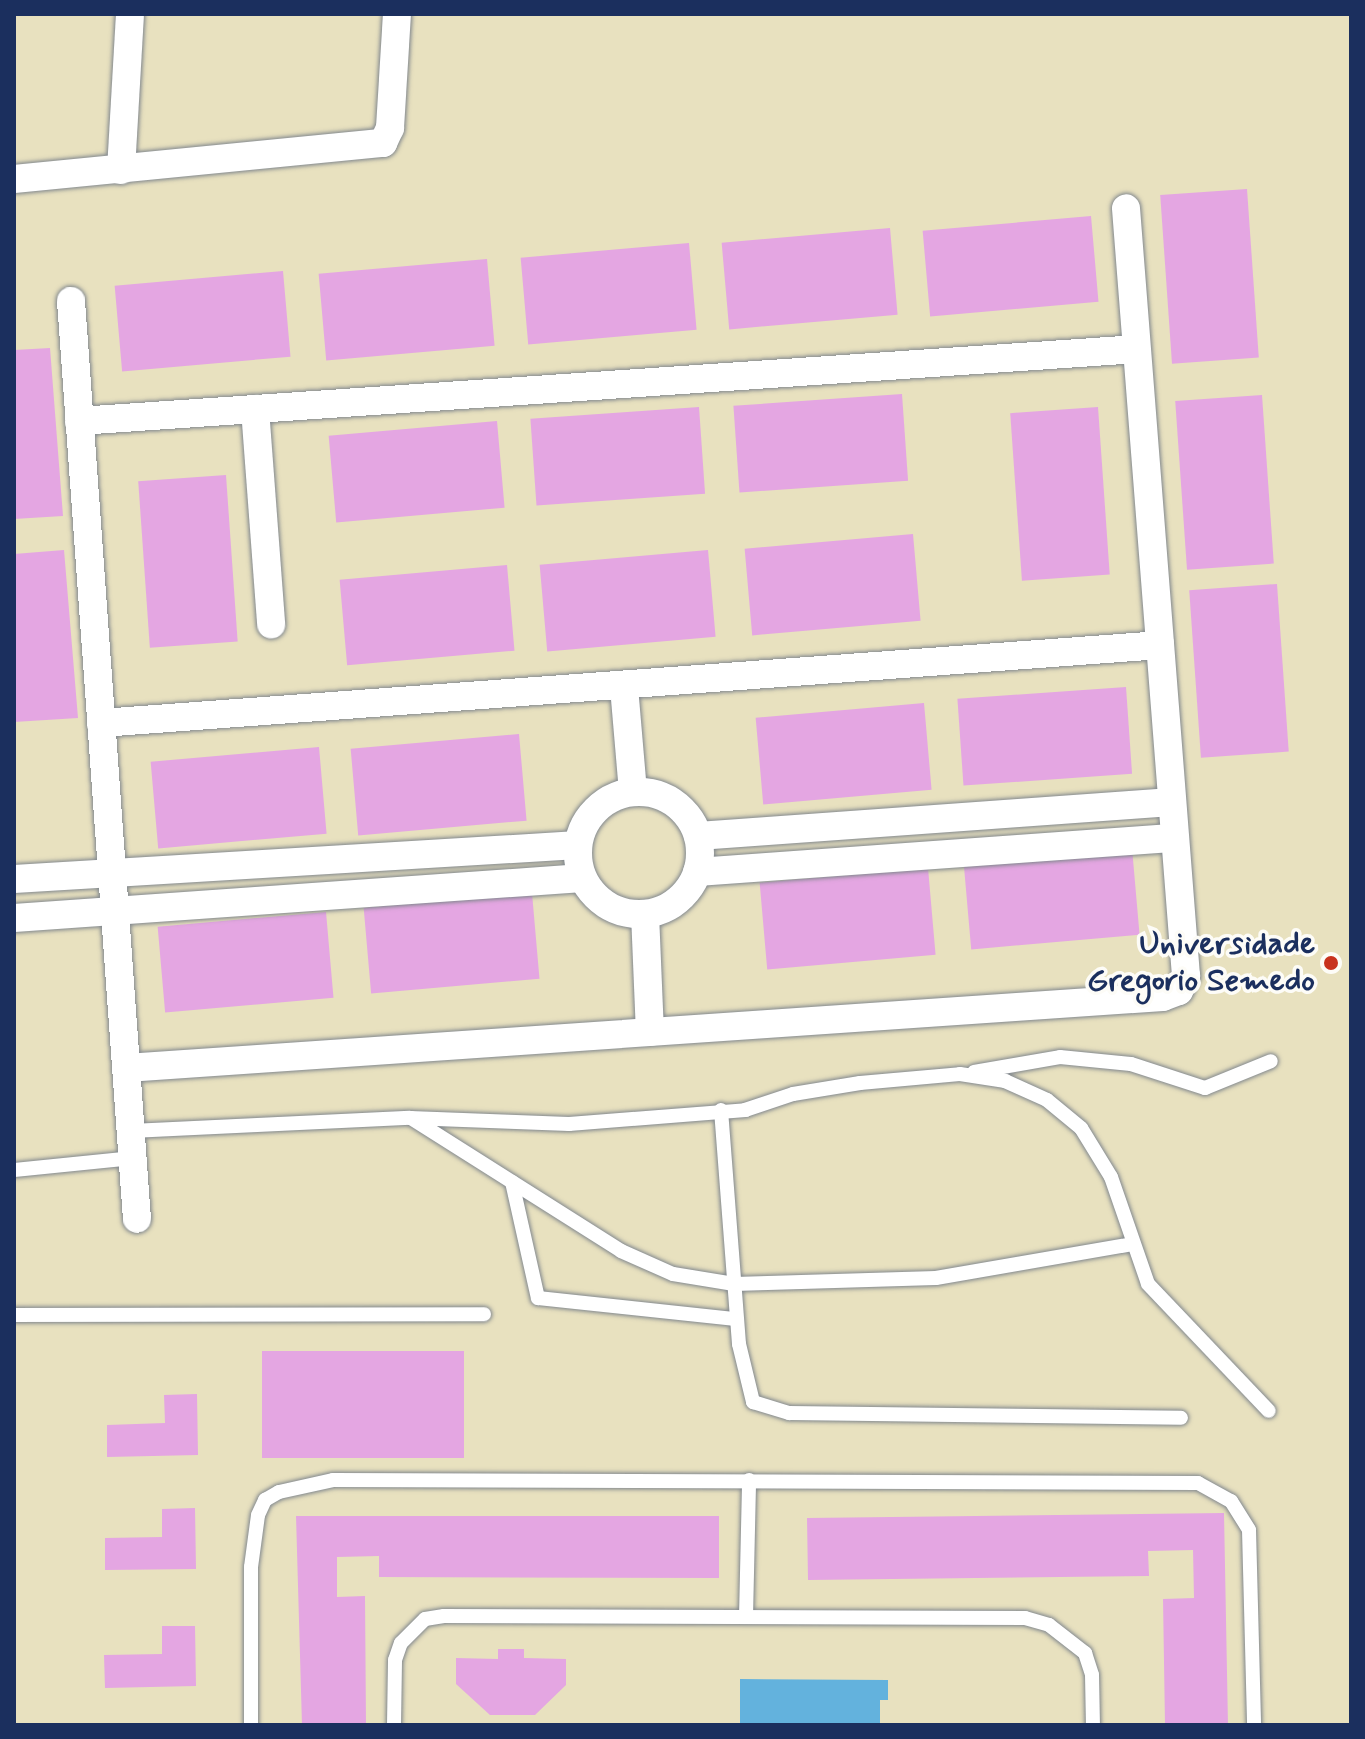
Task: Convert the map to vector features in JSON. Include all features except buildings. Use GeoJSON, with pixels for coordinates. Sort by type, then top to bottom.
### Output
{"type":"FeatureCollection","features":[{"type":"Feature","properties":{"kind":"street"},"geometry":{"type":"LineString","coordinates":[[121,170],[130,14]]}},
{"type":"Feature","properties":{"kind":"street"},"geometry":{"type":"LineString","coordinates":[[14,179],[383,143],[390,128],[397,14]]}},
{"type":"Feature","properties":{"kind":"street"},"geometry":{"type":"LineString","coordinates":[[126,1068],[1179,991],[1186,976],[1126,208]]}},
{"type":"Feature","properties":{"kind":"street"},"geometry":{"type":"LineString","coordinates":[[71,301],[137,1219]]}},
{"type":"Feature","properties":{"kind":"street"},"geometry":{"type":"LineString","coordinates":[[79,421],[1137,349]]}},
{"type":"Feature","properties":{"kind":"street"},"geometry":{"type":"LineString","coordinates":[[255,409],[271,624]]}},
{"type":"Feature","properties":{"kind":"street"},"geometry":{"type":"LineString","coordinates":[[101,723],[624,687],[1160,645]]}},
{"type":"Feature","properties":{"kind":"street"},"geometry":{"type":"LineString","coordinates":[[624,687],[633,792]]}},
{"type":"Feature","properties":{"kind":"street"},"geometry":{"type":"LineString","coordinates":[[633,792],[674,803],[698,836],[697,872],[677,901],[645,914],[608,906],[583,878],[578,845],[596,809],[633,792]]}},
{"type":"Feature","properties":{"kind":"street"},"geometry":{"type":"LineString","coordinates":[[698,836],[1172,802]]}},
{"type":"Feature","properties":{"kind":"street"},"geometry":{"type":"LineString","coordinates":[[697,872],[1175,838]]}},
{"type":"Feature","properties":{"kind":"street"},"geometry":{"type":"LineString","coordinates":[[14,879],[578,845]]}},
{"type":"Feature","properties":{"kind":"street"},"geometry":{"type":"LineString","coordinates":[[14,918],[583,878]]}},
{"type":"Feature","properties":{"kind":"street"},"geometry":{"type":"LineString","coordinates":[[645,914],[650,1032]]}},
{"type":"Feature","properties":{"kind":"lane"},"geometry":{"type":"LineString","coordinates":[[14,1170],[132,1145],[410,1118],[569,1124],[745,1110],[793,1094],[860,1083],[960,1074],[1060,1057],[1131,1064],[1205,1088],[1271,1061]]}},
{"type":"Feature","properties":{"kind":"lane"},"geometry":{"type":"LineString","coordinates":[[960,1074],[1005,1081],[1047,1100],[1081,1128],[1111,1177],[1148,1284],[1164,1306],[1221,1357],[1269,1411]]}},
{"type":"Feature","properties":{"kind":"lane"},"geometry":{"type":"LineString","coordinates":[[721,1110],[736,1319],[746,1388],[753,1402],[768,1410],[1181,1418]]}},
{"type":"Feature","properties":{"kind":"lane"},"geometry":{"type":"LineString","coordinates":[[410,1118],[621,1251],[673,1274],[734,1284],[936,1278],[1132,1244]]}},
{"type":"Feature","properties":{"kind":"lane"},"geometry":{"type":"LineString","coordinates":[[512,1182],[538,1298],[736,1319]]}},
{"type":"Feature","properties":{"kind":"lane"},"geometry":{"type":"LineString","coordinates":[[14,1315],[484,1314]]}},
{"type":"Feature","properties":{"kind":"lane"},"geometry":{"type":"LineString","coordinates":[[251,1725],[254,1532],[265,1500],[279,1492],[333,1480],[1198,1483],[1231,1501],[1249,1530],[1254,1725]]}},
{"type":"Feature","properties":{"kind":"lane"},"geometry":{"type":"LineString","coordinates":[[746,1617],[749,1480]]}},
{"type":"Feature","properties":{"kind":"lane"},"geometry":{"type":"LineString","coordinates":[[394,1725],[395,1660],[401,1643],[425,1619],[746,1617],[1025,1618],[1049,1625],[1085,1653],[1092,1675],[1093,1725]]}},
{"type":"Feature","properties":{"kind":"water"},"geometry":{"type":"Polygon","coordinates":[[[740,1679],[888,1680],[888,1700],[880,1700],[880,1725],[740,1725],[740,1679]]]}},
{"type":"Feature","properties":{"kind":"place","name":"Universidade Gregorio Semedo"},"geometry":{"type":"Point","coordinates":[1331,963]}}]}
